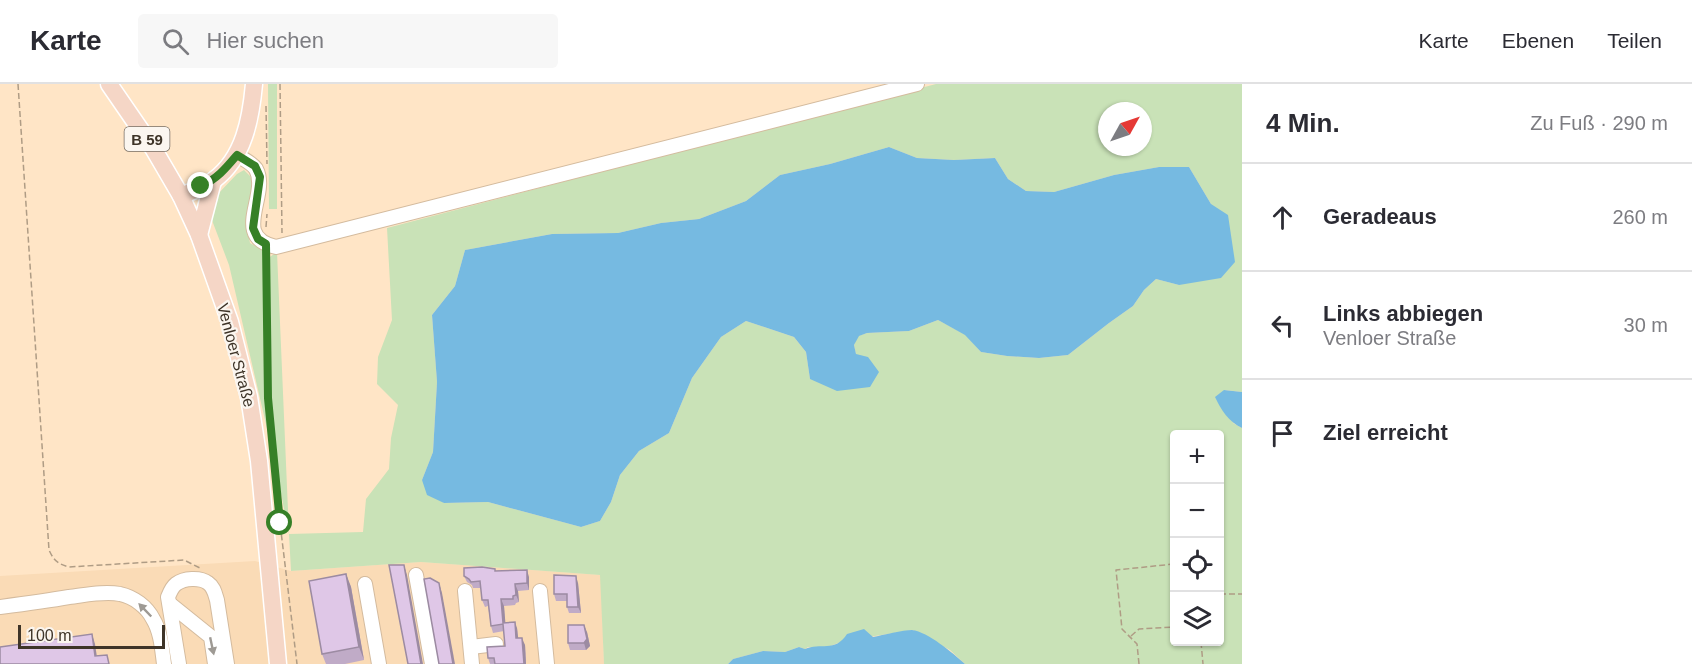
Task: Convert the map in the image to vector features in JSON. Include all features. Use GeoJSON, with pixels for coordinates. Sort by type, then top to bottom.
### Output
{"type":"FeatureCollection","features":[{"type":"Feature","properties":{"kind":"main road","name":"B 59"},"geometry":{"type":"LineString","coordinates":[[109,84],[153,148],[181,196]]}},
{"type":"Feature","properties":{"kind":"main road"},"geometry":{"type":"LineString","coordinates":[[181,196],[213,181],[237,155],[250,119],[254,84]]}},
{"type":"Feature","properties":{"kind":"main road"},"geometry":{"type":"LineString","coordinates":[[199,235],[213,181]]}},
{"type":"Feature","properties":{"kind":"main road","name":"Venloer Straße"},"geometry":{"type":"LineString","coordinates":[[181,196],[199,235],[230,322],[249,397],[259,461],[278,664]]}},
{"type":"Feature","properties":{"kind":"lane"},"geometry":{"type":"LineString","coordinates":[[237,155],[255,166],[260,177],[253,228],[258,239],[276,247],[917,84]]}},
{"type":"Feature","properties":{"kind":"lane"},"geometry":{"type":"LineString","coordinates":[[416,575],[432,664]]}},
{"type":"Feature","properties":{"kind":"lane"},"geometry":{"type":"LineString","coordinates":[[179,664],[168,597],[176,584],[188,579],[199,578],[210,584],[217,600],[227,664]]}},
{"type":"Feature","properties":{"kind":"lane"},"geometry":{"type":"LineString","coordinates":[[365,584],[380,664]]}},
{"type":"Feature","properties":{"kind":"lane"},"geometry":{"type":"LineString","coordinates":[[465,591],[472,664]]}},
{"type":"Feature","properties":{"kind":"lane"},"geometry":{"type":"LineString","coordinates":[[540,591],[547,664]]}},
{"type":"Feature","properties":{"kind":"lane"},"geometry":{"type":"LineString","coordinates":[[0,607],[90,595],[122,594],[134,599],[154,619],[160,637],[164,664]]}},
{"type":"Feature","properties":{"kind":"lane"},"geometry":{"type":"LineString","coordinates":[[170,604],[211,637],[215,664]]}},
{"type":"Feature","properties":{"kind":"lane"},"geometry":{"type":"LineString","coordinates":[[471,647],[496,644]]}},
{"type":"Feature","properties":{"kind":"path"},"geometry":{"type":"LineString","coordinates":[[18,84],[50,550],[53,559],[69,567],[184,560],[199,566],[210,584]]}},
{"type":"Feature","properties":{"kind":"path"},"geometry":{"type":"LineString","coordinates":[[280,84],[281,229],[284,245]]}},
{"type":"Feature","properties":{"kind":"path"},"geometry":{"type":"LineString","coordinates":[[266,118],[267,170]]}},
{"type":"Feature","properties":{"kind":"path"},"geometry":{"type":"LineString","coordinates":[[267,213],[268,398],[297,664]]}},
{"type":"Feature","properties":{"kind":"path"},"geometry":{"type":"LineString","coordinates":[[1139,664],[1137,644],[1122,629],[1116,570],[1170,564]]}},
{"type":"Feature","properties":{"kind":"path"},"geometry":{"type":"LineString","coordinates":[[1224,594],[1242,594]]}},
{"type":"Feature","properties":{"kind":"path"},"geometry":{"type":"LineString","coordinates":[[1130,637],[1139,629],[1170,627]]}},
{"type":"Feature","properties":{"kind":"path"},"geometry":{"type":"LineString","coordinates":[[1201,646],[1203,664]]}},
{"type":"Feature","properties":{"kind":"shaded area"},"geometry":{"type":"Polygon","coordinates":[[[255,561],[291,571],[421,562],[601,575],[604,664],[0,664],[0,576],[255,561]]]}},
{"type":"Feature","properties":{"kind":"green space"},"geometry":{"type":"Polygon","coordinates":[[[268,84],[277,84],[277,209],[269,209],[268,84]]]}},
{"type":"Feature","properties":{"kind":"green space"},"geometry":{"type":"Polygon","coordinates":[[[936,84],[1242,84],[1242,392],[1225,390],[1233,423],[1242,428],[1242,664],[965,664],[950,650],[913,630],[843,641],[828,647],[805,649],[799,647],[785,652],[763,651],[733,659],[728,664],[604,664],[600,575],[421,562],[291,571],[289,534],[363,532],[366,499],[389,469],[391,438],[398,405],[377,384],[378,357],[392,320],[387,228],[936,84]],[[889,147],[780,175],[746,201],[699,219],[661,223],[618,233],[552,234],[465,250],[455,286],[432,315],[437,382],[433,452],[422,480],[444,503],[488,502],[581,527],[600,521],[611,502],[620,475],[639,451],[669,433],[692,378],[721,337],[746,321],[794,337],[806,352],[810,379],[856,355],[854,345],[858,336],[867,333],[909,331],[938,320],[966,335],[981,352],[1039,358],[1068,355],[1133,306],[1144,290],[1156,279],[1179,285],[1211,204],[1189,167],[1159,167],[1114,175],[1054,192],[1026,191],[1008,179],[995,158],[954,160],[917,158],[889,147]]]}},
{"type":"Feature","properties":{"kind":"green space"},"geometry":{"type":"Polygon","coordinates":[[[244,170],[250,176],[253,184],[247,226],[250,243],[264,251],[264,261],[277,252],[289,534],[229,265],[210,215],[216,196],[237,174],[244,170]]]}},
{"type":"Feature","properties":{"kind":"water"},"geometry":{"type":"Polygon","coordinates":[[[889,147],[917,158],[954,160],[995,158],[1008,179],[1026,191],[1054,192],[1114,175],[1159,167],[1189,167],[1211,204],[1228,215],[1235,262],[1221,278],[1179,285],[1156,279],[1144,290],[1133,306],[1068,355],[1039,358],[981,352],[965,335],[938,320],[909,331],[867,333],[859,336],[854,345],[856,354],[868,357],[879,372],[870,387],[837,391],[810,379],[806,352],[794,337],[746,321],[721,337],[692,378],[669,433],[639,451],[620,475],[611,502],[600,521],[581,527],[488,502],[444,503],[427,495],[422,480],[433,452],[437,382],[432,315],[455,286],[465,250],[552,234],[618,233],[661,223],[699,219],[746,201],[780,175],[889,147]]]}},
{"type":"Feature","properties":{"kind":"water"},"geometry":{"type":"Polygon","coordinates":[[[1224,390],[1242,392],[1242,428],[1226,415],[1215,397],[1224,390]]]}},
{"type":"Feature","properties":{"kind":"water"},"geometry":{"type":"Polygon","coordinates":[[[864,629],[873,637],[908,630],[918,632],[940,644],[965,664],[728,664],[733,659],[763,651],[785,652],[799,647],[805,649],[832,645],[842,640],[847,634],[864,629]]]}},
{"type":"Feature","properties":{"kind":"building"},"geometry":{"type":"Polygon","coordinates":[[[389,565],[404,565],[421,664],[408,664],[389,565]]]}},
{"type":"Feature","properties":{"kind":"building"},"geometry":{"type":"Polygon","coordinates":[[[464,568],[495,569],[495,571],[527,570],[527,583],[515,584],[516,595],[513,599],[501,599],[503,623],[515,622],[516,638],[522,638],[524,664],[495,664],[494,658],[488,658],[487,647],[505,646],[503,624],[491,626],[488,600],[482,600],[480,581],[471,582],[464,576],[464,568]]]}},
{"type":"Feature","properties":{"kind":"building"},"geometry":{"type":"Polygon","coordinates":[[[346,574],[359,647],[322,654],[309,581],[346,574]]]}},
{"type":"Feature","properties":{"kind":"building"},"geometry":{"type":"Polygon","coordinates":[[[554,575],[576,576],[578,607],[567,607],[567,594],[554,594],[554,575]]]}},
{"type":"Feature","properties":{"kind":"building"},"geometry":{"type":"Polygon","coordinates":[[[430,578],[439,583],[453,664],[439,664],[424,579],[430,578]]]}},
{"type":"Feature","properties":{"kind":"building"},"geometry":{"type":"Polygon","coordinates":[[[568,625],[584,625],[587,639],[584,643],[568,643],[568,625]]]}},
{"type":"Feature","properties":{"kind":"building"},"geometry":{"type":"Polygon","coordinates":[[[92,634],[95,656],[107,655],[109,664],[0,664],[0,647],[92,634]]]}},
{"type":"Feature","properties":{"kind":"route"},"geometry":{"type":"LineString","coordinates":[[201,186],[213,181],[237,155],[255,166],[260,177],[253,228],[258,239],[266,244],[268,398],[280,523]]}}]}
